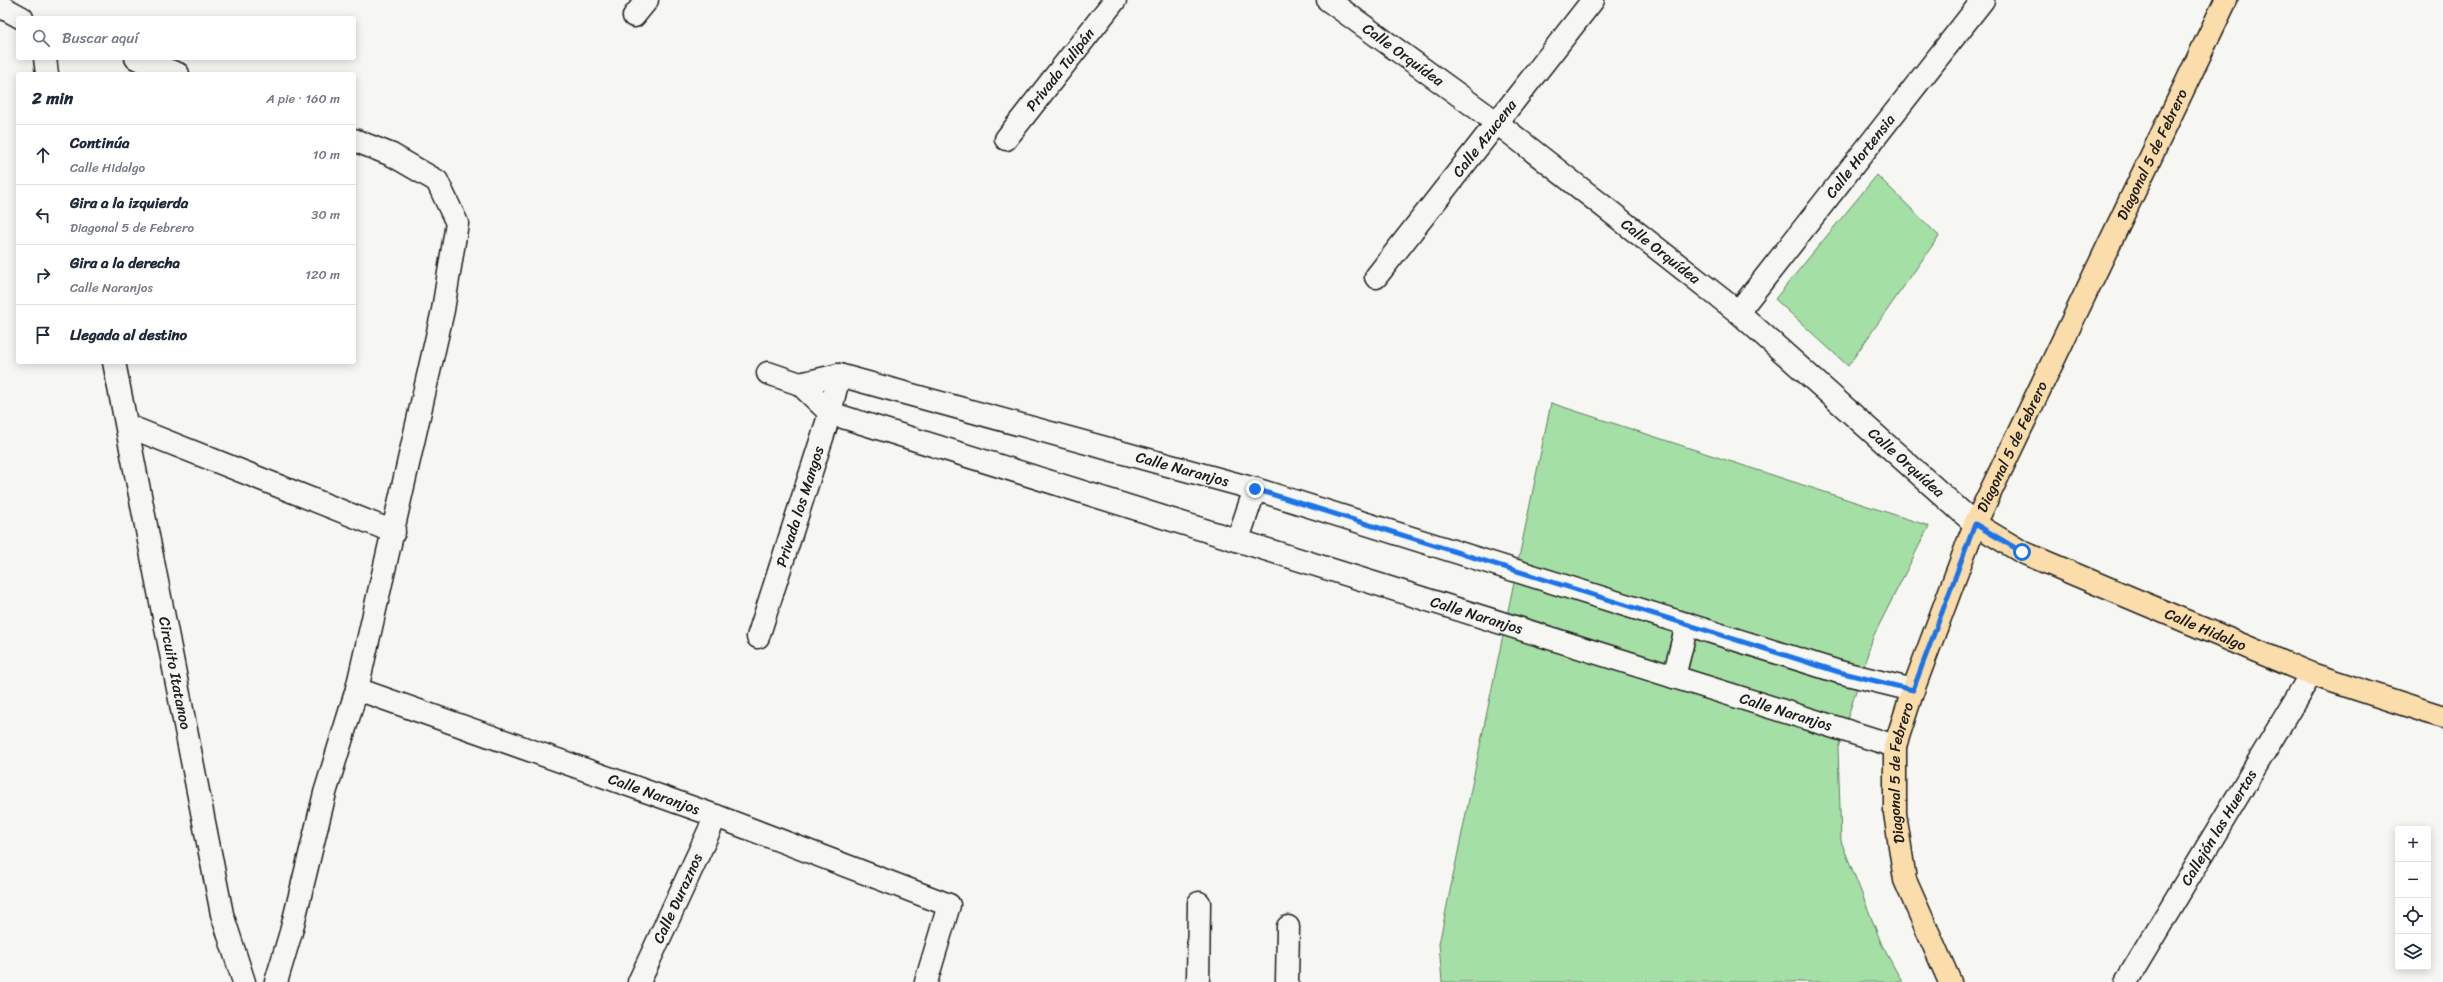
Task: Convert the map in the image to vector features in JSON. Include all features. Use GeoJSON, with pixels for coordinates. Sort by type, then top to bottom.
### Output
{"type":"FeatureCollection","features":[{"type":"Feature","properties":{"kind":"main road","name":"Diagonal 5 de Febrero"},"geometry":{"type":"LineString","coordinates":[[1950,982],[1905,880],[1895,813],[1895,746],[1913,690],[1975,524],[2226,0]]}},
{"type":"Feature","properties":{"kind":"main road","name":"Calle Hidalgo"},"geometry":{"type":"LineString","coordinates":[[1975,524],[2022,552],[2311,674],[2443,717]]}},
{"type":"Feature","properties":{"kind":"street","name":"Privada Tulipán"},"geometry":{"type":"LineString","coordinates":[[1006,139],[1115,0]]}},
{"type":"Feature","properties":{"kind":"street","name":"Calle Orquídea"},"geometry":{"type":"LineString","coordinates":[[1328,0],[1496,122],[1738,312],[1975,524]]}},
{"type":"Feature","properties":{"kind":"street","name":"Calle Azucena"},"geometry":{"type":"LineString","coordinates":[[1376,277],[1593,0]]}},
{"type":"Feature","properties":{"kind":"street","name":"Calle Hortensia"},"geometry":{"type":"LineString","coordinates":[[1738,312],[1983,0]]}},
{"type":"Feature","properties":{"kind":"street"},"geometry":{"type":"LineString","coordinates":[[0,6],[18,16]]}},
{"type":"Feature","properties":{"kind":"street"},"geometry":{"type":"LineString","coordinates":[[44,60],[47,72]]}},
{"type":"Feature","properties":{"kind":"street"},"geometry":{"type":"LineString","coordinates":[[141,60],[173,72]]}},
{"type":"Feature","properties":{"kind":"street"},"geometry":{"type":"LineString","coordinates":[[276,982],[291,932],[325,793],[357,690],[444,310],[457,223],[436,182],[392,155],[356,141]]}},
{"type":"Feature","properties":{"kind":"street","name":"Circuito Itatanoo"},"geometry":{"type":"LineString","coordinates":[[114,364],[128,426],[222,914],[244,982]]}},
{"type":"Feature","properties":{"kind":"street"},"geometry":{"type":"LineString","coordinates":[[768,373],[800,384],[830,413]]}},
{"type":"Feature","properties":{"kind":"street"},"geometry":{"type":"LineString","coordinates":[[800,384],[839,375]]}},
{"type":"Feature","properties":{"kind":"street","name":"Privada los Mangos"},"geometry":{"type":"LineString","coordinates":[[758,637],[830,413],[839,375]]}},
{"type":"Feature","properties":{"kind":"street","name":"Calle Naranjos"},"geometry":{"type":"LineString","coordinates":[[839,375],[1255,489],[1839,672],[1913,690]]}},
{"type":"Feature","properties":{"kind":"street","name":"Calle Naranjos"},"geometry":{"type":"LineString","coordinates":[[830,413],[1238,539],[1895,746]]}},
{"type":"Feature","properties":{"kind":"street"},"geometry":{"type":"LineString","coordinates":[[128,426],[394,532]]}},
{"type":"Feature","properties":{"kind":"street"},"geometry":{"type":"LineString","coordinates":[[1238,539],[1255,489]]}},
{"type":"Feature","properties":{"kind":"street"},"geometry":{"type":"LineString","coordinates":[[1674,677],[1687,624]]}},
{"type":"Feature","properties":{"kind":"street","name":"Callejón las Huertas"},"geometry":{"type":"LineString","coordinates":[[2126,982],[2311,674]]}},
{"type":"Feature","properties":{"kind":"street","name":"Calle Naranjos"},"geometry":{"type":"LineString","coordinates":[[357,690],[716,816],[949,905],[926,982]]}},
{"type":"Feature","properties":{"kind":"street","name":"Calle Duraznos"},"geometry":{"type":"LineString","coordinates":[[639,982],[716,816]]}},
{"type":"Feature","properties":{"kind":"street"},"geometry":{"type":"LineString","coordinates":[[1198,982],[1199,903]]}},
{"type":"Feature","properties":{"kind":"street"},"geometry":{"type":"LineString","coordinates":[[1287,982],[1288,926]]}},
{"type":"Feature","properties":{"kind":"green space"},"geometry":{"type":"Polygon","coordinates":[[[1877,175],[1939,236],[1848,366],[1775,299],[1877,175]]]}},
{"type":"Feature","properties":{"kind":"green space"},"geometry":{"type":"Polygon","coordinates":[[[1551,403],[1929,526],[1873,637],[1838,748],[1841,841],[1882,945],[1902,982],[1442,982],[1439,944],[1551,403]]]}},
{"type":"Feature","properties":{"kind":"route"},"geometry":{"type":"LineString","coordinates":[[1255,489],[1839,672],[1913,690],[1975,524],[2022,552]]}}]}
